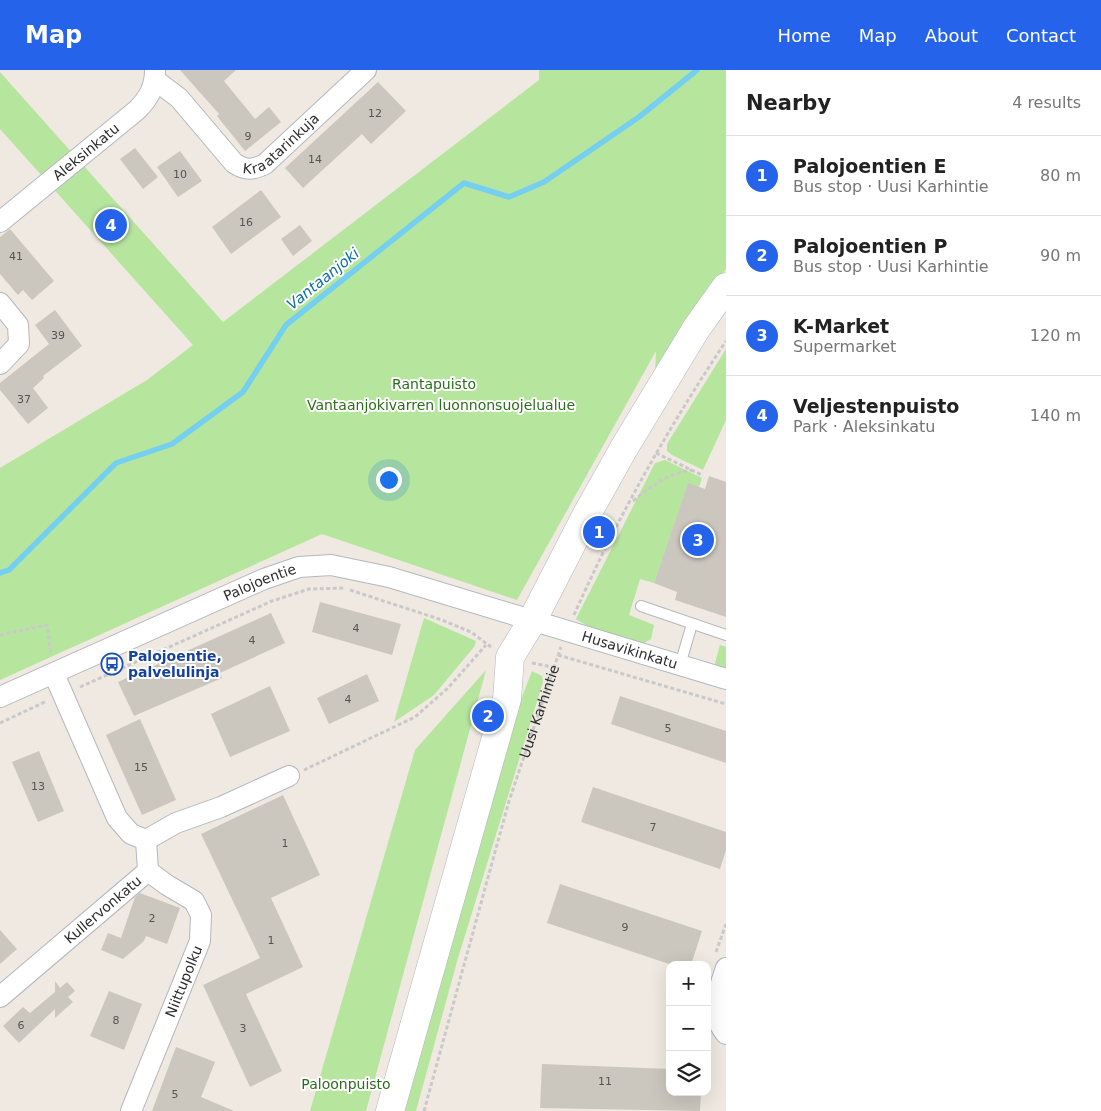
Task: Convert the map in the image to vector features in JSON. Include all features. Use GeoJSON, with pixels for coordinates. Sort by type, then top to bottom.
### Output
{"type":"FeatureCollection","features":[{"type":"Feature","properties":{"kind":"street","name":"Kraatarinkuja"},"geometry":{"type":"LineString","coordinates":[[155,75],[179,98],[234,163],[243,169],[254,170],[265,164],[366,70]]}},
{"type":"Feature","properties":{"kind":"street","name":"Aleksinkatu"},"geometry":{"type":"LineString","coordinates":[[0,222],[137,110],[149,97],[155,75]]}},
{"type":"Feature","properties":{"kind":"street","name":"Uusi Karhintie"},"geometry":{"type":"LineString","coordinates":[[390,1111],[507,699],[530,662],[532,621],[587,514],[624,448],[696,329],[726,287]]}},
{"type":"Feature","properties":{"kind":"street"},"geometry":{"type":"LineString","coordinates":[[0,303],[18,325],[19,344],[0,364]]}},
{"type":"Feature","properties":{"kind":"street","name":"Palojoentie"},"geometry":{"type":"LineString","coordinates":[[0,697],[264,578],[299,567],[331,565],[389,577],[532,621]]}},
{"type":"Feature","properties":{"kind":"street","name":"Husavikinkatu"},"geometry":{"type":"LineString","coordinates":[[532,621],[726,679]]}},
{"type":"Feature","properties":{"kind":"street"},"geometry":{"type":"LineString","coordinates":[[54,674],[117,818],[131,834],[146,840],[176,823],[221,807],[289,776]]}},
{"type":"Feature","properties":{"kind":"street","name":"Kullervonkatu"},"geometry":{"type":"LineString","coordinates":[[0,997],[148,871],[146,840]]}},
{"type":"Feature","properties":{"kind":"street","name":"Niittupolku"},"geometry":{"type":"LineString","coordinates":[[131,1111],[200,941],[201,915],[194,901],[167,886],[148,871]]}},
{"type":"Feature","properties":{"kind":"street"},"geometry":{"type":"LineString","coordinates":[[726,968],[717,995],[717,1012],[726,1034]]}},
{"type":"Feature","properties":{"kind":"lane"},"geometry":{"type":"LineString","coordinates":[[641,606],[726,635]]}},
{"type":"Feature","properties":{"kind":"lane"},"geometry":{"type":"LineString","coordinates":[[680,665],[692,624]]}},
{"type":"Feature","properties":{"kind":"path","name":"Uusi Karhintie"},"geometry":{"type":"LineString","coordinates":[[424,1111],[509,801],[530,662],[558,655],[585,590],[656,454],[726,341]]}},
{"type":"Feature","properties":{"kind":"path"},"geometry":{"type":"LineString","coordinates":[[656,454],[702,475]]}},
{"type":"Feature","properties":{"kind":"path"},"geometry":{"type":"LineString","coordinates":[[630,503],[658,481],[673,474],[692,470]]}},
{"type":"Feature","properties":{"kind":"path"},"geometry":{"type":"LineString","coordinates":[[0,723],[272,601],[309,588],[346,588],[442,620],[471,632],[486,645],[530,662]]}},
{"type":"Feature","properties":{"kind":"path"},"geometry":{"type":"LineString","coordinates":[[0,635],[47,626],[54,674]]}},
{"type":"Feature","properties":{"kind":"path"},"geometry":{"type":"LineString","coordinates":[[289,776],[415,717],[448,688],[486,645]]}},
{"type":"Feature","properties":{"kind":"path"},"geometry":{"type":"LineString","coordinates":[[558,655],[726,704]]}},
{"type":"Feature","properties":{"kind":"green space","name":"Rantapuisto"},"geometry":{"type":"Polygon","coordinates":[[[539,70],[726,70],[726,269],[655,373],[656,351],[517,600],[322,534],[0,680],[0,468],[147,380],[193,345],[0,129],[0,72],[223,322],[539,80],[539,70]]]}},
{"type":"Feature","properties":{"kind":"green space"},"geometry":{"type":"Polygon","coordinates":[[[726,349],[726,420],[703,470],[672,455],[667,451],[667,444],[726,349]]]}},
{"type":"Feature","properties":{"kind":"green space"},"geometry":{"type":"Polygon","coordinates":[[[665,460],[702,478],[699,487],[688,484],[654,583],[640,579],[629,615],[654,625],[651,639],[641,645],[595,631],[576,619],[655,463],[665,460]]]}},
{"type":"Feature","properties":{"kind":"green space"},"geometry":{"type":"Polygon","coordinates":[[[424,618],[476,641],[474,647],[434,695],[394,722],[424,618]]]}},
{"type":"Feature","properties":{"kind":"green space"},"geometry":{"type":"Polygon","coordinates":[[[720,645],[726,647],[726,671],[714,667],[720,645]]]}},
{"type":"Feature","properties":{"kind":"green space","name":"Paloonpuisto"},"geometry":{"type":"Polygon","coordinates":[[[486,670],[366,1111],[310,1111],[415,750],[486,670]]]}},
{"type":"Feature","properties":{"kind":"green space"},"geometry":{"type":"Polygon","coordinates":[[[532,671],[542,676],[543,682],[458,958],[416,1111],[400,1111],[517,710],[532,671]]]}},
{"type":"Feature","properties":{"kind":"building"},"geometry":{"type":"Polygon","coordinates":[[[180,70],[236,70],[224,81],[255,119],[269,107],[281,122],[245,151],[217,116],[219,114],[180,70]]]}},
{"type":"Feature","properties":{"kind":"building"},"geometry":{"type":"Polygon","coordinates":[[[378,82],[406,111],[371,144],[362,134],[303,188],[285,168],[378,82]]]}},
{"type":"Feature","properties":{"kind":"building"},"geometry":{"type":"Polygon","coordinates":[[[135,148],[158,177],[143,189],[120,159],[135,148]]]}},
{"type":"Feature","properties":{"kind":"building"},"geometry":{"type":"Polygon","coordinates":[[[180,151],[202,181],[178,197],[157,167],[180,151]]]}},
{"type":"Feature","properties":{"kind":"building"},"geometry":{"type":"Polygon","coordinates":[[[261,190],[281,217],[231,254],[212,227],[261,190]]]}},
{"type":"Feature","properties":{"kind":"building"},"geometry":{"type":"Polygon","coordinates":[[[300,225],[312,241],[293,256],[281,239],[300,225]]]}},
{"type":"Feature","properties":{"kind":"building"},"geometry":{"type":"Polygon","coordinates":[[[10,229],[54,281],[32,300],[23,290],[18,295],[0,274],[0,237],[10,229]]]}},
{"type":"Feature","properties":{"kind":"building"},"geometry":{"type":"Polygon","coordinates":[[[55,310],[82,346],[43,376],[44,378],[33,388],[48,408],[28,424],[0,390],[0,383],[49,344],[35,325],[55,310]]]}},
{"type":"Feature","properties":{"kind":"building"},"geometry":{"type":"Polygon","coordinates":[[[709,476],[726,482],[726,617],[675,600],[677,592],[654,583],[688,483],[705,489],[709,476]]]}},
{"type":"Feature","properties":{"kind":"building"},"geometry":{"type":"Polygon","coordinates":[[[320,602],[401,624],[392,655],[312,632],[320,602]]]}},
{"type":"Feature","properties":{"kind":"building"},"geometry":{"type":"Polygon","coordinates":[[[271,613],[285,643],[220,673],[222,678],[134,716],[118,682],[271,613]]]}},
{"type":"Feature","properties":{"kind":"building"},"geometry":{"type":"Polygon","coordinates":[[[367,674],[379,701],[329,724],[317,698],[367,674]]]}},
{"type":"Feature","properties":{"kind":"building"},"geometry":{"type":"Polygon","coordinates":[[[270,686],[290,731],[230,757],[211,714],[270,686]]]}},
{"type":"Feature","properties":{"kind":"building"},"geometry":{"type":"Polygon","coordinates":[[[620,696],[726,731],[726,763],[611,724],[620,696]]]}},
{"type":"Feature","properties":{"kind":"building"},"geometry":{"type":"Polygon","coordinates":[[[140,719],[176,800],[142,815],[106,735],[140,719]]]}},
{"type":"Feature","properties":{"kind":"building"},"geometry":{"type":"Polygon","coordinates":[[[39,751],[64,811],[38,822],[12,762],[39,751]]]}},
{"type":"Feature","properties":{"kind":"building"},"geometry":{"type":"Polygon","coordinates":[[[593,787],[726,832],[726,850],[720,869],[581,822],[593,787]]]}},
{"type":"Feature","properties":{"kind":"building"},"geometry":{"type":"Polygon","coordinates":[[[283,795],[320,875],[271,898],[303,967],[246,994],[282,1071],[250,1087],[203,985],[260,958],[201,834],[283,795]]]}},
{"type":"Feature","properties":{"kind":"building"},"geometry":{"type":"Polygon","coordinates":[[[560,884],[702,931],[692,961],[666,961],[666,963],[547,923],[560,884]]]}},
{"type":"Feature","properties":{"kind":"building"},"geometry":{"type":"Polygon","coordinates":[[[140,893],[180,908],[167,944],[146,936],[144,941],[123,959],[101,950],[108,933],[121,938],[135,897],[140,893]]]}},
{"type":"Feature","properties":{"kind":"building"},"geometry":{"type":"Polygon","coordinates":[[[0,930],[17,949],[0,964],[0,930]]]}},
{"type":"Feature","properties":{"kind":"building"},"geometry":{"type":"Polygon","coordinates":[[[55,981],[60,988],[67,982],[75,991],[68,997],[73,1002],[55,1018],[55,1009],[19,1043],[3,1026],[23,1007],[30,1013],[55,992],[55,981]]]}},
{"type":"Feature","properties":{"kind":"building"},"geometry":{"type":"Polygon","coordinates":[[[109,991],[142,1004],[124,1050],[90,1036],[109,991]]]}},
{"type":"Feature","properties":{"kind":"building"},"geometry":{"type":"Polygon","coordinates":[[[176,1047],[215,1062],[201,1097],[234,1111],[152,1111],[176,1047]]]}},
{"type":"Feature","properties":{"kind":"building"},"geometry":{"type":"Polygon","coordinates":[[[542,1064],[666,1069],[666,1096],[701,1096],[700,1111],[540,1108],[542,1064]]]}},
{"type":"Feature","properties":{"kind":"waterway","name":"Vantaanjoki"},"geometry":{"type":"LineString","coordinates":[[0,573],[9,570],[116,463],[172,444],[243,392],[286,325],[464,183],[509,197],[544,182],[639,117],[697,70]]}},
{"type":"Feature","properties":{"kind":"place","name":"Veljestenpuisto"},"geometry":{"type":"Point","coordinates":[111,225]}},
{"type":"Feature","properties":{"kind":"place","name":"Palojoentien E"},"geometry":{"type":"Point","coordinates":[599,532]}},
{"type":"Feature","properties":{"kind":"place","name":"K-Market"},"geometry":{"type":"Point","coordinates":[698,540]}},
{"type":"Feature","properties":{"kind":"place","name":"Palojoentie, palvelulinja"},"geometry":{"type":"Point","coordinates":[112,664]}},
{"type":"Feature","properties":{"kind":"place","name":"Palojoentien P"},"geometry":{"type":"Point","coordinates":[488,716]}},
{"type":"Feature","properties":{"kind":"park label","name":"Vantaanjokivarren luonnonsuojelualue"},"geometry":{"type":"Point","coordinates":[441,405]}}]}
